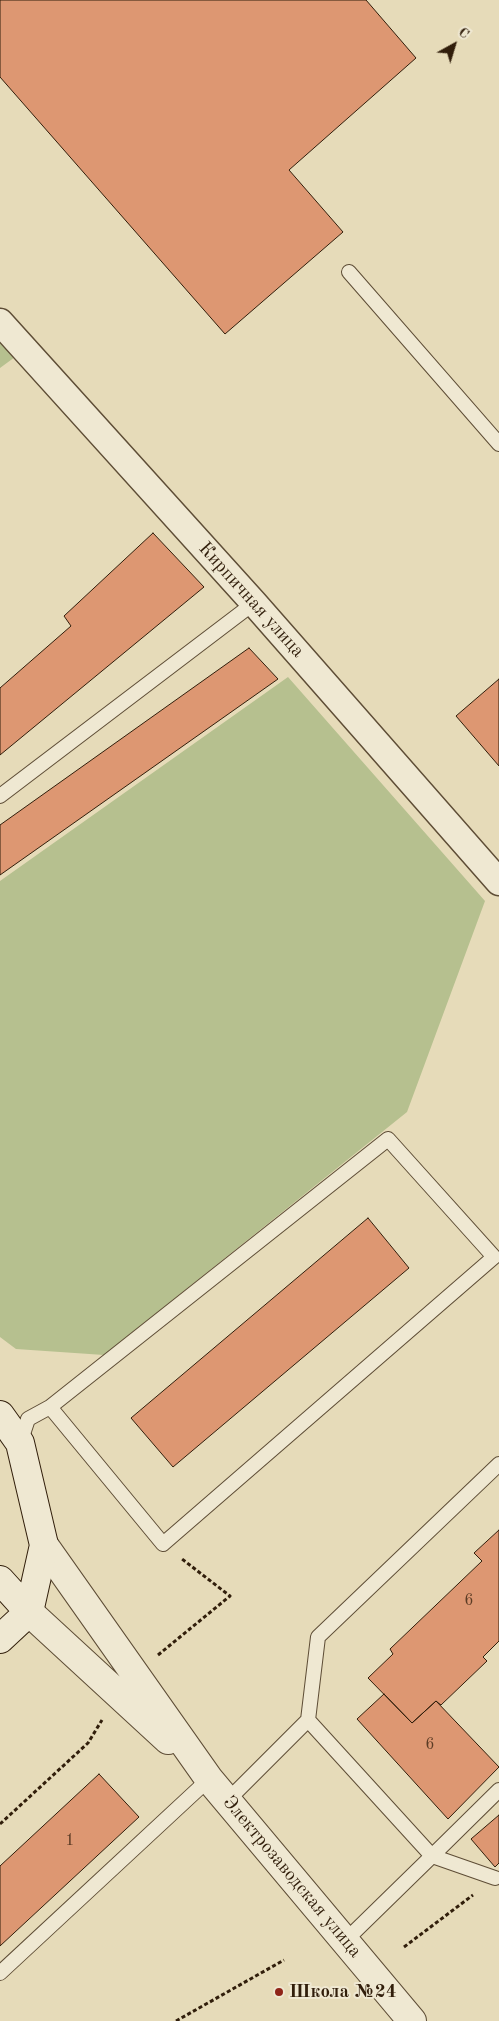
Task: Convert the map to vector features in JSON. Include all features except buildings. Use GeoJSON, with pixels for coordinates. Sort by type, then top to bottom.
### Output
{"type":"FeatureCollection","features":[{"type":"Feature","properties":{"kind":"street","name":"Кирпичная улица"},"geometry":{"type":"LineString","coordinates":[[0,322],[254,603],[499,882]]}},
{"type":"Feature","properties":{"kind":"street","name":"Электрозаводская улица"},"geometry":{"type":"LineString","coordinates":[[0,1415],[20,1443],[44,1545],[126,1684],[228,1800],[412,2021]]}},
{"type":"Feature","properties":{"kind":"street","name":"Электрозаводская улица"},"geometry":{"type":"LineString","coordinates":[[29,1612],[44,1545]]}},
{"type":"Feature","properties":{"kind":"street","name":"Электрозаводская улица"},"geometry":{"type":"LineString","coordinates":[[0,1580],[29,1612],[126,1684]]}},
{"type":"Feature","properties":{"kind":"street"},"geometry":{"type":"LineString","coordinates":[[0,1639],[29,1612]]}},
{"type":"Feature","properties":{"kind":"lane"},"geometry":{"type":"LineString","coordinates":[[349,272],[499,444]]}},
{"type":"Feature","properties":{"kind":"lane"},"geometry":{"type":"LineString","coordinates":[[0,796],[254,603]]}},
{"type":"Feature","properties":{"kind":"lane"},"geometry":{"type":"LineString","coordinates":[[20,1443],[28,1419],[50,1407],[388,1139],[494,1257],[163,1544],[50,1407]]}},
{"type":"Feature","properties":{"kind":"lane"},"geometry":{"type":"LineString","coordinates":[[228,1800],[308,1720],[318,1637],[499,1464]]}},
{"type":"Feature","properties":{"kind":"lane"},"geometry":{"type":"LineString","coordinates":[[308,1720],[432,1856],[495,1878]]}},
{"type":"Feature","properties":{"kind":"lane"},"geometry":{"type":"LineString","coordinates":[[0,1973],[209,1779]]}},
{"type":"Feature","properties":{"kind":"lane"},"geometry":{"type":"LineString","coordinates":[[346,1940],[499,1790]]}},
{"type":"Feature","properties":{"kind":"path"},"geometry":{"type":"LineString","coordinates":[[0,1824],[88,1743],[126,1684],[230,1596],[163,1544]]}},
{"type":"Feature","properties":{"kind":"path"},"geometry":{"type":"LineString","coordinates":[[404,1947],[495,1878]]}},
{"type":"Feature","properties":{"kind":"path"},"geometry":{"type":"LineString","coordinates":[[176,2021],[284,1960]]}},
{"type":"Feature","properties":{"kind":"green space"},"geometry":{"type":"Polygon","coordinates":[[[0,340],[15,357],[0,368],[0,340]]]}},
{"type":"Feature","properties":{"kind":"green space"},"geometry":{"type":"Polygon","coordinates":[[[288,677],[485,901],[407,1112],[104,1355],[16,1349],[0,1337],[0,881],[288,677]]]}},
{"type":"Feature","properties":{"kind":"place","name":"Школа №24"},"geometry":{"type":"Point","coordinates":[279,1992]}}]}
